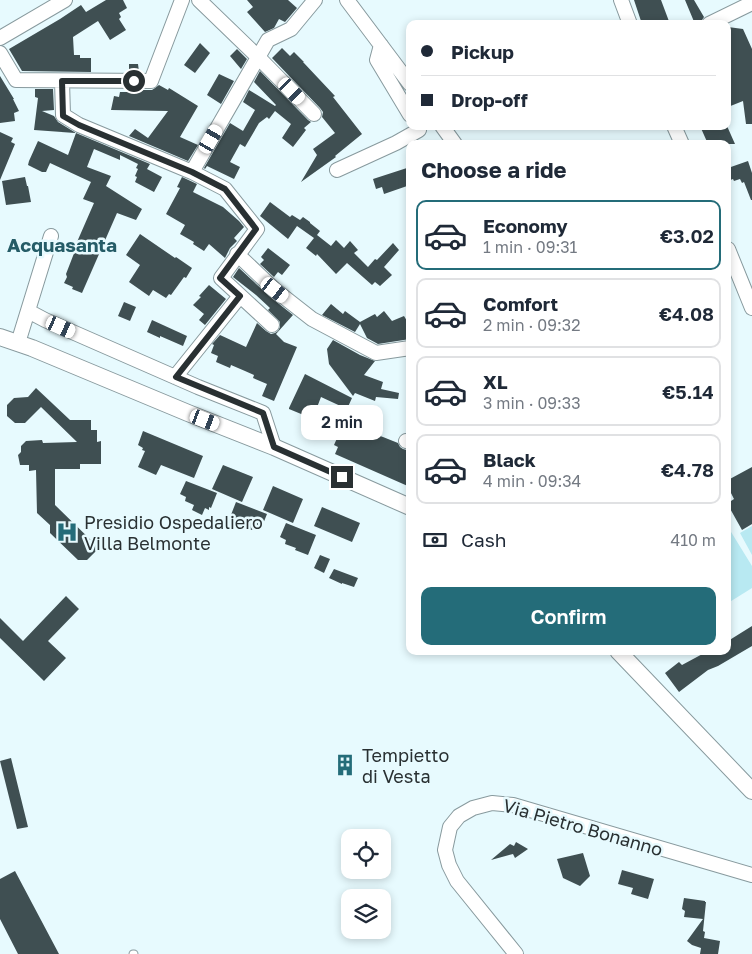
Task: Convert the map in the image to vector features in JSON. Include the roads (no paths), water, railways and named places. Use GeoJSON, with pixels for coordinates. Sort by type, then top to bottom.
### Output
{"type":"FeatureCollection","features":[{"type":"Feature","properties":{"kind":"street"},"geometry":{"type":"LineString","coordinates":[[0,38],[65,0]]}},
{"type":"Feature","properties":{"kind":"street"},"geometry":{"type":"LineString","coordinates":[[0,53],[16,80],[152,81],[182,0]]}},
{"type":"Feature","properties":{"kind":"street"},"geometry":{"type":"LineString","coordinates":[[199,0],[314,114]]}},
{"type":"Feature","properties":{"kind":"street"},"geometry":{"type":"LineString","coordinates":[[192,172],[268,40],[291,29],[315,0]]}},
{"type":"Feature","properties":{"kind":"street"},"geometry":{"type":"LineString","coordinates":[[347,0],[406,79]]}},
{"type":"Feature","properties":{"kind":"street"},"geometry":{"type":"LineString","coordinates":[[621,0],[628,20]]}},
{"type":"Feature","properties":{"kind":"street"},"geometry":{"type":"LineString","coordinates":[[717,20],[752,2]]}},
{"type":"Feature","properties":{"kind":"street"},"geometry":{"type":"LineString","coordinates":[[381,45],[377,60],[406,108]]}},
{"type":"Feature","properties":{"kind":"street"},"geometry":{"type":"LineString","coordinates":[[62,81],[63,116],[79,125],[192,172],[225,189],[256,229],[220,278],[272,325]]}},
{"type":"Feature","properties":{"kind":"street"},"geometry":{"type":"LineString","coordinates":[[337,170],[396,143],[419,130]]}},
{"type":"Feature","properties":{"kind":"street"},"geometry":{"type":"LineString","coordinates":[[18,343],[51,236]]}},
{"type":"Feature","properties":{"kind":"street"},"geometry":{"type":"LineString","coordinates":[[237,254],[275,290],[312,319],[376,353],[406,349]]}},
{"type":"Feature","properties":{"kind":"street"},"geometry":{"type":"LineString","coordinates":[[731,256],[752,308]]}},
{"type":"Feature","properties":{"kind":"street"},"geometry":{"type":"LineString","coordinates":[[176,377],[240,296]]}},
{"type":"Feature","properties":{"kind":"street"},"geometry":{"type":"LineString","coordinates":[[28,311],[176,377],[263,413],[274,447]]}},
{"type":"Feature","properties":{"kind":"street"},"geometry":{"type":"LineString","coordinates":[[0,337],[274,447],[406,505]]}},
{"type":"Feature","properties":{"kind":"street"},"geometry":{"type":"LineString","coordinates":[[622,655],[752,791]]}},
{"type":"Feature","properties":{"kind":"street","name":"Via Pietro Bonanno"},"geometry":{"type":"LineString","coordinates":[[516,954],[458,881],[449,865],[445,850],[450,827],[459,816],[473,808],[492,802],[513,805],[752,875]]}},
{"type":"Feature","properties":{"kind":"place","name":"Presidio Ospedaliero Villa Belmonte"},"geometry":{"type":"Point","coordinates":[67,532]}},
{"type":"Feature","properties":{"kind":"place","name":"Tempietto di Vesta"},"geometry":{"type":"Point","coordinates":[345,765]}},
{"type":"Feature","properties":{"kind":"district","name":"Acquasanta"},"geometry":{"type":"Point","coordinates":[62,244]}}]}
